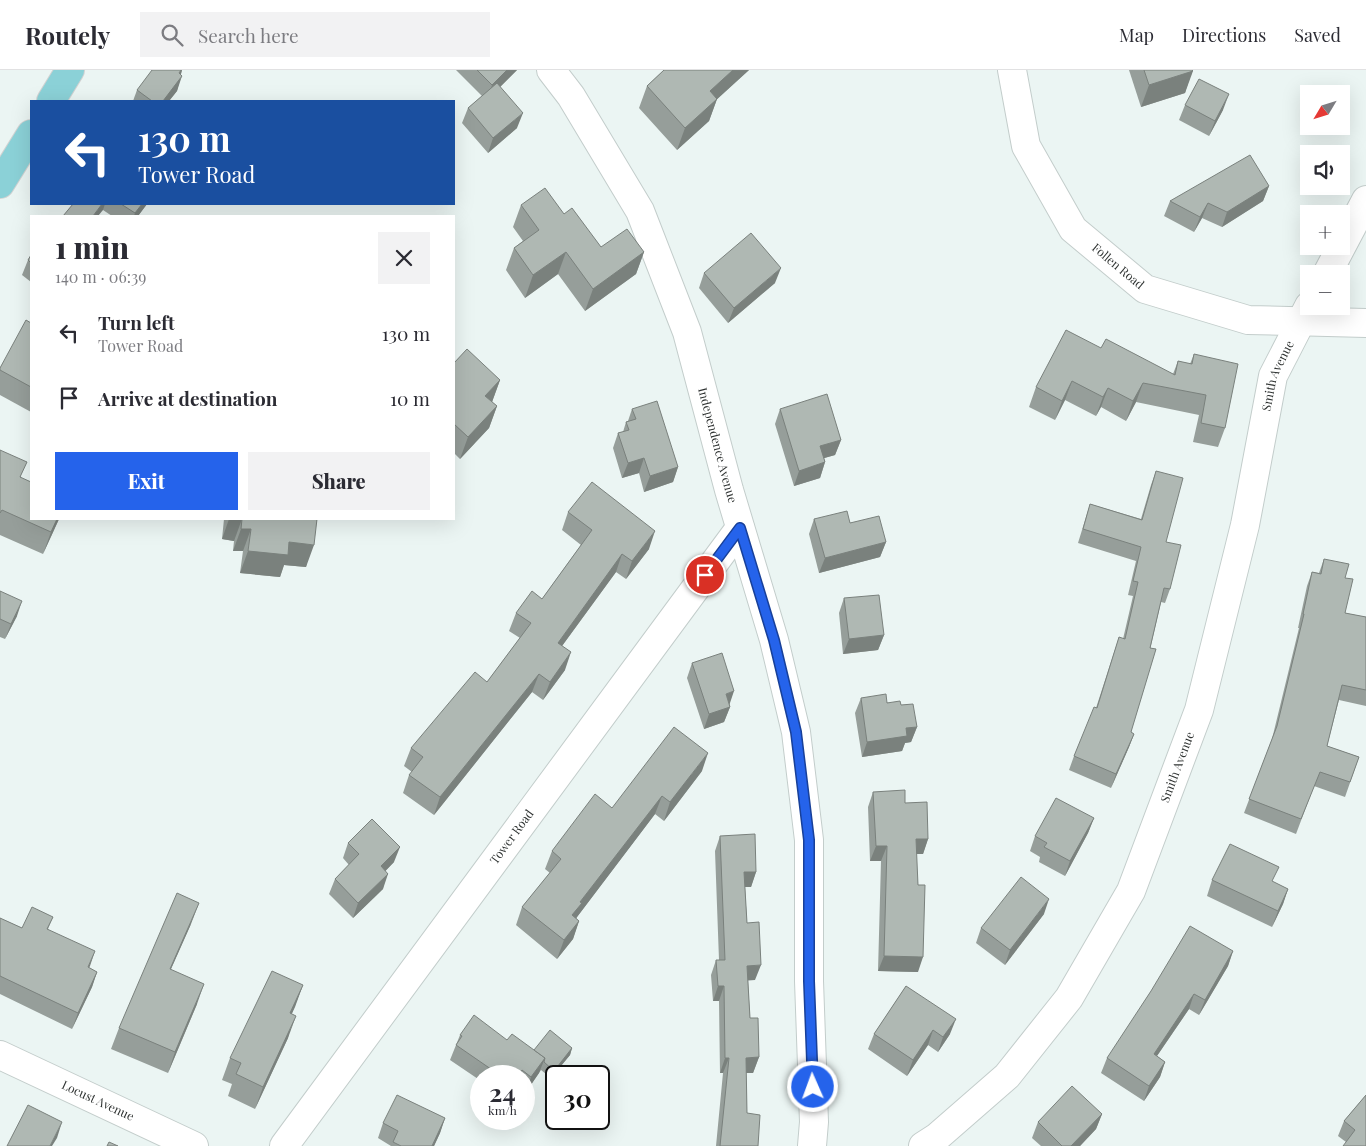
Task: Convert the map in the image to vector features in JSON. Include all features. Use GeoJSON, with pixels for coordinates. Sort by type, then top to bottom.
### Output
{"type":"FeatureCollection","features":[{"type":"Feature","properties":{"kind":"main road"},"geometry":{"type":"LineString","coordinates":[[52,100],[70,70]]}},
{"type":"Feature","properties":{"kind":"main road"},"geometry":{"type":"LineString","coordinates":[[0,184],[30,136]]}},
{"type":"Feature","properties":{"kind":"street","name":"Independence Avenue"},"geometry":{"type":"LineString","coordinates":[[551,70],[571,96],[640,211],[687,332],[728,490],[774,640],[796,732],[809,840],[809,981],[814,1122],[812,1146]]}},
{"type":"Feature","properties":{"kind":"street","name":"Follen Road"},"geometry":{"type":"LineString","coordinates":[[1012,70],[1026,146],[1073,229],[1145,289],[1248,320],[1300,315]]}},
{"type":"Feature","properties":{"kind":"street"},"geometry":{"type":"LineString","coordinates":[[1332,265],[1366,200]]}},
{"type":"Feature","properties":{"kind":"street","name":"Smith Avenue"},"geometry":{"type":"LineString","coordinates":[[923,1146],[1007,1076],[1069,998],[1131,891],[1199,710],[1245,525],[1272,376],[1305,315]]}},
{"type":"Feature","properties":{"kind":"street","name":"Follen Road"},"geometry":{"type":"LineString","coordinates":[[1313,315],[1366,323]]}},
{"type":"Feature","properties":{"kind":"street","name":"Tower Road"},"geometry":{"type":"LineString","coordinates":[[284,1146],[740,528]]}},
{"type":"Feature","properties":{"kind":"street","name":"Locust Avenue"},"geometry":{"type":"LineString","coordinates":[[0,1055],[194,1146]]}},
{"type":"Feature","properties":{"kind":"building"},"geometry":{"type":"Polygon","coordinates":[[[152,70],[181,70],[179,73],[182,76],[164,100],[151,100],[137,90],[152,70]]]}},
{"type":"Feature","properties":{"kind":"building"},"geometry":{"type":"Polygon","coordinates":[[[477,70],[507,70],[492,85],[477,70]]]}},
{"type":"Feature","properties":{"kind":"building"},"geometry":{"type":"Polygon","coordinates":[[[664,70],[733,70],[710,91],[717,99],[685,128],[647,86],[664,70]]]}},
{"type":"Feature","properties":{"kind":"building"},"geometry":{"type":"Polygon","coordinates":[[[1144,70],[1192,70],[1193,71],[1149,85],[1144,70]]]}},
{"type":"Feature","properties":{"kind":"building"},"geometry":{"type":"Polygon","coordinates":[[[1199,79],[1229,94],[1215,121],[1185,105],[1199,79]]]}},
{"type":"Feature","properties":{"kind":"building"},"geometry":{"type":"Polygon","coordinates":[[[497,83],[523,113],[493,138],[468,108],[497,83]]]}},
{"type":"Feature","properties":{"kind":"building"},"geometry":{"type":"Polygon","coordinates":[[[1250,155],[1269,186],[1227,212],[1208,203],[1200,217],[1170,201],[1250,155]]]}},
{"type":"Feature","properties":{"kind":"building"},"geometry":{"type":"Polygon","coordinates":[[[545,188],[564,214],[572,208],[601,247],[627,229],[644,252],[593,289],[566,252],[533,275],[514,248],[539,230],[521,205],[545,188]]]}},
{"type":"Feature","properties":{"kind":"building"},"geometry":{"type":"Polygon","coordinates":[[[72,205],[101,205],[94,215],[64,215],[72,205]]]}},
{"type":"Feature","properties":{"kind":"building"},"geometry":{"type":"Polygon","coordinates":[[[123,205],[141,205],[135,213],[123,205]]]}},
{"type":"Feature","properties":{"kind":"building"},"geometry":{"type":"Polygon","coordinates":[[[751,233],[781,268],[734,308],[704,273],[751,233]]]}},
{"type":"Feature","properties":{"kind":"building"},"geometry":{"type":"Polygon","coordinates":[[[26,320],[30,322],[30,386],[0,370],[26,320]]]}},
{"type":"Feature","properties":{"kind":"building"},"geometry":{"type":"Polygon","coordinates":[[[1066,330],[1101,348],[1106,339],[1175,375],[1178,361],[1192,364],[1194,354],[1238,364],[1225,428],[1201,423],[1206,395],[1143,383],[1133,401],[1108,388],[1103,397],[1072,381],[1062,401],[1036,387],[1066,330]]]}},
{"type":"Feature","properties":{"kind":"building"},"geometry":{"type":"Polygon","coordinates":[[[467,349],[500,380],[485,396],[497,406],[468,437],[455,425],[455,362],[467,349]]]}},
{"type":"Feature","properties":{"kind":"building"},"geometry":{"type":"Polygon","coordinates":[[[827,394],[841,440],[820,446],[825,462],[799,471],[780,409],[827,394]]]}},
{"type":"Feature","properties":{"kind":"building"},"geometry":{"type":"Polygon","coordinates":[[[657,401],[678,467],[650,476],[644,458],[628,463],[618,433],[629,430],[626,422],[636,419],[632,409],[657,401]]]}},
{"type":"Feature","properties":{"kind":"building"},"geometry":{"type":"Polygon","coordinates":[[[0,450],[27,462],[20,477],[30,482],[30,520],[57,520],[51,532],[2,510],[0,513],[0,450]]]}},
{"type":"Feature","properties":{"kind":"building"},"geometry":{"type":"Polygon","coordinates":[[[1156,471],[1183,478],[1166,542],[1181,545],[1170,589],[1164,588],[1150,648],[1156,649],[1131,732],[1134,734],[1116,774],[1074,756],[1094,707],[1097,708],[1119,637],[1125,639],[1138,582],[1133,581],[1141,547],[1083,529],[1090,504],[1142,520],[1156,471]]]}},
{"type":"Feature","properties":{"kind":"building"},"geometry":{"type":"Polygon","coordinates":[[[592,482],[655,531],[632,561],[622,554],[558,643],[571,652],[550,682],[539,674],[440,797],[409,775],[423,757],[411,748],[475,672],[487,682],[531,623],[516,613],[532,591],[542,599],[592,530],[568,512],[592,482]]]}},
{"type":"Feature","properties":{"kind":"building"},"geometry":{"type":"Polygon","coordinates":[[[847,511],[850,523],[879,516],[886,542],[825,558],[814,519],[847,511]]]}},
{"type":"Feature","properties":{"kind":"building"},"geometry":{"type":"Polygon","coordinates":[[[242,520],[317,520],[314,545],[289,542],[288,555],[248,551],[251,529],[241,529],[242,520]]]}},
{"type":"Feature","properties":{"kind":"building"},"geometry":{"type":"Polygon","coordinates":[[[1324,559],[1349,564],[1345,578],[1353,579],[1345,613],[1366,617],[1366,690],[1342,685],[1327,746],[1359,757],[1350,782],[1320,772],[1301,819],[1249,799],[1277,726],[1304,614],[1312,572],[1321,574],[1324,559]]]}},
{"type":"Feature","properties":{"kind":"building"},"geometry":{"type":"Polygon","coordinates":[[[0,591],[22,601],[11,624],[0,619],[0,591]]]}},
{"type":"Feature","properties":{"kind":"building"},"geometry":{"type":"Polygon","coordinates":[[[879,595],[884,635],[849,639],[844,598],[879,595]]]}},
{"type":"Feature","properties":{"kind":"building"},"geometry":{"type":"Polygon","coordinates":[[[722,653],[734,691],[726,694],[730,707],[709,714],[692,663],[722,653]]]}},
{"type":"Feature","properties":{"kind":"building"},"geometry":{"type":"Polygon","coordinates":[[[886,694],[887,703],[900,701],[901,705],[913,704],[917,727],[906,728],[907,736],[867,742],[861,698],[886,694]]]}},
{"type":"Feature","properties":{"kind":"building"},"geometry":{"type":"Polygon","coordinates":[[[674,727],[708,753],[670,802],[662,796],[580,902],[582,903],[572,915],[579,921],[564,940],[522,907],[561,859],[552,851],[595,794],[612,808],[674,727]]]}},
{"type":"Feature","properties":{"kind":"building"},"geometry":{"type":"Polygon","coordinates":[[[905,790],[905,803],[927,802],[928,839],[916,839],[918,885],[925,885],[923,957],[884,956],[887,846],[876,846],[873,792],[905,790]]]}},
{"type":"Feature","properties":{"kind":"building"},"geometry":{"type":"Polygon","coordinates":[[[1056,798],[1094,818],[1070,861],[1044,847],[1047,843],[1035,836],[1056,798]]]}},
{"type":"Feature","properties":{"kind":"building"},"geometry":{"type":"Polygon","coordinates":[[[372,819],[400,847],[381,866],[388,874],[358,903],[335,879],[359,854],[348,843],[372,819]]]}},
{"type":"Feature","properties":{"kind":"building"},"geometry":{"type":"Polygon","coordinates":[[[755,834],[756,872],[744,872],[747,923],[759,922],[761,965],[747,966],[750,1018],[758,1018],[759,1057],[746,1058],[747,1113],[760,1115],[758,1146],[720,1146],[729,1058],[725,1058],[724,986],[718,986],[716,960],[725,960],[720,836],[755,834]]]}},
{"type":"Feature","properties":{"kind":"building"},"geometry":{"type":"Polygon","coordinates":[[[1230,844],[1279,867],[1272,881],[1288,889],[1278,911],[1212,880],[1230,844]]]}},
{"type":"Feature","properties":{"kind":"building"},"geometry":{"type":"Polygon","coordinates":[[[1021,877],[1049,899],[1010,950],[981,928],[1021,877]]]}},
{"type":"Feature","properties":{"kind":"building"},"geometry":{"type":"Polygon","coordinates":[[[177,893],[199,903],[170,969],[204,984],[175,1052],[119,1028],[177,893]]]}},
{"type":"Feature","properties":{"kind":"building"},"geometry":{"type":"Polygon","coordinates":[[[32,907],[53,917],[47,929],[95,951],[88,967],[97,972],[78,1013],[0,976],[0,918],[22,928],[32,907]]]}},
{"type":"Feature","properties":{"kind":"building"},"geometry":{"type":"Polygon","coordinates":[[[1190,926],[1233,951],[1205,1000],[1194,994],[1154,1054],[1165,1062],[1149,1086],[1107,1058],[1151,991],[1190,926]]]}},
{"type":"Feature","properties":{"kind":"building"},"geometry":{"type":"Polygon","coordinates":[[[272,971],[303,985],[290,1013],[296,1016],[263,1087],[236,1074],[241,1063],[230,1058],[272,971]]]}},
{"type":"Feature","properties":{"kind":"building"},"geometry":{"type":"Polygon","coordinates":[[[906,986],[956,1019],[943,1037],[933,1030],[913,1060],[874,1034],[906,986]]]}},
{"type":"Feature","properties":{"kind":"building"},"geometry":{"type":"Polygon","coordinates":[[[474,1015],[507,1040],[512,1034],[545,1058],[535,1072],[535,1065],[485,1065],[456,1045],[462,1036],[460,1035],[474,1015]]]}},
{"type":"Feature","properties":{"kind":"building"},"geometry":{"type":"Polygon","coordinates":[[[550,1030],[572,1048],[559,1065],[547,1065],[544,1062],[545,1058],[534,1050],[550,1030]]]}},
{"type":"Feature","properties":{"kind":"building"},"geometry":{"type":"Polygon","coordinates":[[[1072,1086],[1102,1114],[1071,1146],[1062,1146],[1038,1122],[1072,1086]]]}},
{"type":"Feature","properties":{"kind":"building"},"geometry":{"type":"Polygon","coordinates":[[[397,1095],[445,1118],[432,1146],[401,1146],[393,1142],[398,1131],[383,1123],[397,1095]]]}},
{"type":"Feature","properties":{"kind":"building"},"geometry":{"type":"Polygon","coordinates":[[[1366,1095],[1366,1146],[1343,1146],[1355,1130],[1344,1121],[1366,1095]]]}},
{"type":"Feature","properties":{"kind":"building"},"geometry":{"type":"Polygon","coordinates":[[[28,1105],[62,1122],[50,1146],[7,1146],[28,1105]]]}},
{"type":"Feature","properties":{"kind":"building"},"geometry":{"type":"Polygon","coordinates":[[[109,1142],[118,1146],[107,1146],[109,1142]]]}},
{"type":"Feature","properties":{"kind":"route"},"geometry":{"type":"LineString","coordinates":[[705,575],[740,528],[774,640],[796,732],[809,840],[809,981],[813,1087]]}}]}
